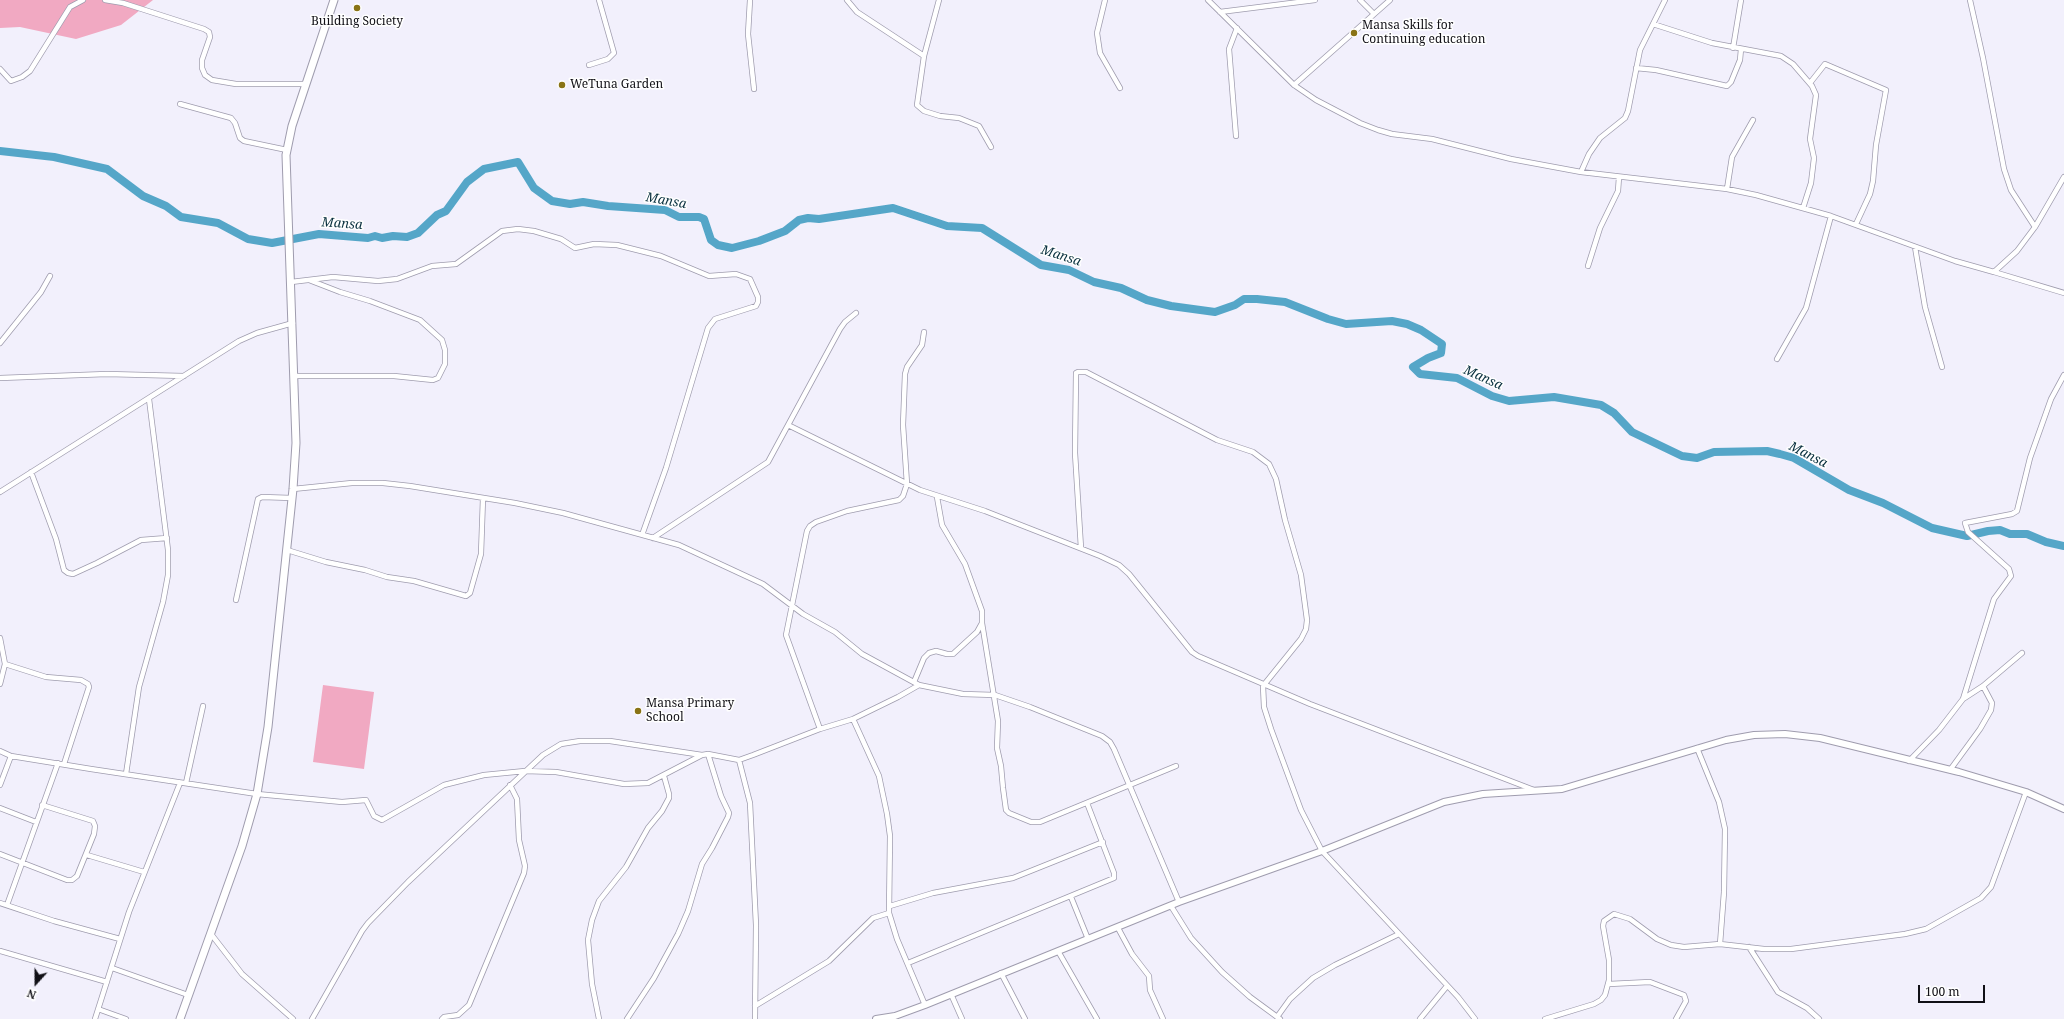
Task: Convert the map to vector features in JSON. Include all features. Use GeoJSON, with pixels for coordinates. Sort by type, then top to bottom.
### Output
{"type":"FeatureCollection","features":[{"type":"Feature","properties":{"kind":"main road"},"geometry":{"type":"LineString","coordinates":[[180,1019],[242,846],[257,794],[268,727],[293,489],[296,437],[293,323],[287,223],[287,150],[292,126],[334,0]]}},
{"type":"Feature","properties":{"kind":"street"},"geometry":{"type":"LineString","coordinates":[[0,69],[11,81],[22,77],[30,71],[70,7],[83,0]]}},
{"type":"Feature","properties":{"kind":"street"},"geometry":{"type":"LineString","coordinates":[[105,0],[123,3],[204,29],[209,32],[210,37],[202,60],[202,68],[205,75],[212,80],[236,84],[306,84]]}},
{"type":"Feature","properties":{"kind":"street"},"geometry":{"type":"LineString","coordinates":[[589,65],[608,59],[614,53],[599,0]]}},
{"type":"Feature","properties":{"kind":"street"},"geometry":{"type":"LineString","coordinates":[[750,0],[748,34],[754,89]]}},
{"type":"Feature","properties":{"kind":"street"},"geometry":{"type":"LineString","coordinates":[[847,0],[857,12],[924,56]]}},
{"type":"Feature","properties":{"kind":"street"},"geometry":{"type":"LineString","coordinates":[[939,0],[924,56],[917,105],[924,111],[940,116],[959,118],[979,126],[991,147]]}},
{"type":"Feature","properties":{"kind":"street"},"geometry":{"type":"LineString","coordinates":[[1105,0],[1098,33],[1100,53],[1120,88]]}},
{"type":"Feature","properties":{"kind":"street"},"geometry":{"type":"LineString","coordinates":[[1208,0],[1294,85],[1316,100],[1360,124],[1378,130],[1432,139],[1511,159],[1581,172],[1727,189],[1831,216],[1915,246],[2064,293]]}},
{"type":"Feature","properties":{"kind":"street"},"geometry":{"type":"LineString","coordinates":[[1220,12],[1315,0]]}},
{"type":"Feature","properties":{"kind":"street"},"geometry":{"type":"LineString","coordinates":[[1360,0],[1374,14]]}},
{"type":"Feature","properties":{"kind":"street"},"geometry":{"type":"LineString","coordinates":[[1294,85],[1390,0]]}},
{"type":"Feature","properties":{"kind":"street"},"geometry":{"type":"LineString","coordinates":[[1581,172],[1594,146],[1605,133],[1624,118],[1628,111],[1640,50],[1665,0]]}},
{"type":"Feature","properties":{"kind":"street"},"geometry":{"type":"LineString","coordinates":[[1733,48],[1741,0]]}},
{"type":"Feature","properties":{"kind":"street"},"geometry":{"type":"LineString","coordinates":[[1970,0],[1985,66],[2004,168],[2010,190],[2035,227]]}},
{"type":"Feature","properties":{"kind":"street"},"geometry":{"type":"LineString","coordinates":[[1653,24],[1712,43],[1786,58],[1810,83],[1816,95],[1810,139],[1814,158],[1811,183],[1803,208]]}},
{"type":"Feature","properties":{"kind":"street"},"geometry":{"type":"LineString","coordinates":[[1236,136],[1229,49],[1237,28]]}},
{"type":"Feature","properties":{"kind":"street"},"geometry":{"type":"LineString","coordinates":[[1636,68],[1662,71],[1727,86],[1731,82],[1740,60],[1741,49]]}},
{"type":"Feature","properties":{"kind":"street"},"geometry":{"type":"LineString","coordinates":[[1810,83],[1825,64],[1886,90],[1876,145],[1873,181],[1870,194],[1856,224]]}},
{"type":"Feature","properties":{"kind":"street"},"geometry":{"type":"LineString","coordinates":[[180,104],[231,118],[235,123],[240,138],[244,141],[287,150]]}},
{"type":"Feature","properties":{"kind":"street"},"geometry":{"type":"LineString","coordinates":[[1727,189],[1732,158],[1753,120]]}},
{"type":"Feature","properties":{"kind":"street"},"geometry":{"type":"LineString","coordinates":[[1588,266],[1600,228],[1618,191],[1619,177]]}},
{"type":"Feature","properties":{"kind":"street"},"geometry":{"type":"LineString","coordinates":[[1994,272],[2017,251],[2035,227],[2064,177]]}},
{"type":"Feature","properties":{"kind":"street"},"geometry":{"type":"LineString","coordinates":[[1777,359],[1806,308],[1831,216]]}},
{"type":"Feature","properties":{"kind":"street"},"geometry":{"type":"LineString","coordinates":[[291,282],[333,277],[378,280],[397,279],[432,266],[456,264],[502,231],[518,229],[534,231],[561,239],[575,248],[594,244],[616,245],[661,256],[709,276],[736,274],[750,279],[758,296],[756,306],[715,319],[708,328],[666,468],[642,536]]}},
{"type":"Feature","properties":{"kind":"street"},"geometry":{"type":"LineString","coordinates":[[1915,246],[1925,307],[1942,367]]}},
{"type":"Feature","properties":{"kind":"street"},"geometry":{"type":"LineString","coordinates":[[0,343],[41,292],[50,276]]}},
{"type":"Feature","properties":{"kind":"street"},"geometry":{"type":"LineString","coordinates":[[294,376],[394,376],[433,380],[438,378],[446,364],[445,350],[442,340],[420,320],[308,280]]}},
{"type":"Feature","properties":{"kind":"street"},"geometry":{"type":"LineString","coordinates":[[653,538],[768,462],[774,454],[840,329],[845,322],[856,313]]}},
{"type":"Feature","properties":{"kind":"street"},"geometry":{"type":"LineString","coordinates":[[0,492],[150,399],[239,341],[257,332],[293,323]]}},
{"type":"Feature","properties":{"kind":"street"},"geometry":{"type":"LineString","coordinates":[[820,729],[787,642],[786,635],[807,531],[810,526],[847,510],[899,500],[903,496],[907,484],[904,425],[905,374],[907,366],[922,345],[924,332]]}},
{"type":"Feature","properties":{"kind":"street"},"geometry":{"type":"LineString","coordinates":[[1081,548],[1075,453],[1076,373],[1078,372],[1086,372],[1217,440],[1264,458],[1269,464],[1276,479],[1285,520],[1301,575],[1306,620],[1306,629],[1301,639],[1263,686],[1264,707],[1301,810],[1322,851],[1447,986],[1475,1019]]}},
{"type":"Feature","properties":{"kind":"street"},"geometry":{"type":"LineString","coordinates":[[0,378],[107,374],[184,376]]}},
{"type":"Feature","properties":{"kind":"street"},"geometry":{"type":"LineString","coordinates":[[1963,699],[1994,599],[2010,576],[2011,572],[2009,568],[1968,532],[1965,523],[2012,514],[2020,507],[2030,458],[2051,399],[2064,375]]}},
{"type":"Feature","properties":{"kind":"street"},"geometry":{"type":"LineString","coordinates":[[126,774],[139,687],[163,602],[168,575],[167,538],[150,399]]}},
{"type":"Feature","properties":{"kind":"street"},"geometry":{"type":"LineString","coordinates":[[788,425],[907,484],[937,497],[986,511],[1112,561],[1129,574],[1192,652],[1263,686],[1536,791]]}},
{"type":"Feature","properties":{"kind":"street"},"geometry":{"type":"LineString","coordinates":[[31,472],[56,539],[64,570],[68,573],[73,574],[140,540],[167,538]]}},
{"type":"Feature","properties":{"kind":"street"},"geometry":{"type":"LineString","coordinates":[[293,489],[352,483],[383,482],[483,498],[563,513],[693,550],[763,584],[792,606],[835,632],[862,654],[916,683],[963,694],[995,695],[1030,707],[1102,736],[1110,742],[1114,749],[1179,902]]}},
{"type":"Feature","properties":{"kind":"street"},"geometry":{"type":"LineString","coordinates":[[937,497],[942,525],[968,572],[982,611],[982,623],[995,695],[998,720],[997,748],[1002,770],[1006,810],[1016,817],[1031,822],[1040,822],[1176,766]]}},
{"type":"Feature","properties":{"kind":"street"},"geometry":{"type":"LineString","coordinates":[[236,600],[258,499],[292,498]]}},
{"type":"Feature","properties":{"kind":"street"},"geometry":{"type":"LineString","coordinates":[[287,550],[326,562],[365,570],[387,577],[414,580],[466,596],[470,593],[481,554],[483,498]]}},
{"type":"Feature","properties":{"kind":"street"},"geometry":{"type":"LineString","coordinates":[[312,1019],[358,937],[368,923],[408,882],[525,771],[543,755],[561,744],[580,741],[617,742],[702,755],[708,754],[739,760],[820,729],[853,719],[898,698],[916,683],[924,658],[929,653],[936,651],[953,654],[977,632],[982,623]]}},
{"type":"Feature","properties":{"kind":"street"},"geometry":{"type":"LineString","coordinates":[[0,638],[5,664],[0,684]]}},
{"type":"Feature","properties":{"kind":"street"},"geometry":{"type":"LineString","coordinates":[[1910,761],[1939,730],[1963,699],[1983,686],[2022,653]]}},
{"type":"Feature","properties":{"kind":"street"},"geometry":{"type":"LineString","coordinates":[[5,664],[46,678],[81,680],[88,684],[89,687],[64,764]]}},
{"type":"Feature","properties":{"kind":"street"},"geometry":{"type":"LineString","coordinates":[[1950,770],[1980,729],[1991,710],[1992,703],[1983,686]]}},
{"type":"Feature","properties":{"kind":"street"},"geometry":{"type":"LineString","coordinates":[[186,783],[203,706]]}},
{"type":"Feature","properties":{"kind":"street"},"geometry":{"type":"LineString","coordinates":[[853,719],[879,776],[887,814],[890,836],[889,913],[897,939],[925,1005]]}},
{"type":"Feature","properties":{"kind":"street"},"geometry":{"type":"LineString","coordinates":[[876,1019],[895,1018],[1001,973],[1118,928],[1179,902],[1322,851],[1444,802],[1482,794],[1572,787],[1697,748],[1726,740],[1754,735],[1785,734],[1820,738],[1950,770],[2026,792],[2064,809]]}},
{"type":"Feature","properties":{"kind":"street"},"geometry":{"type":"LineString","coordinates":[[1697,748],[1719,802],[1725,829],[1724,892],[1720,944]]}},
{"type":"Feature","properties":{"kind":"street"},"geometry":{"type":"LineString","coordinates":[[0,751],[11,756],[257,794],[334,801],[366,800],[374,816],[382,820],[435,789],[451,782],[484,775],[525,771],[556,772],[624,784],[648,783],[702,755]]}},
{"type":"Feature","properties":{"kind":"street"},"geometry":{"type":"LineString","coordinates":[[627,1019],[654,978],[678,934],[688,911],[702,864],[728,817],[729,813],[721,796],[708,754]]}},
{"type":"Feature","properties":{"kind":"street"},"geometry":{"type":"LineString","coordinates":[[0,785],[11,756]]}},
{"type":"Feature","properties":{"kind":"street"},"geometry":{"type":"LineString","coordinates":[[739,760],[750,803],[756,925],[755,1019]]}},
{"type":"Feature","properties":{"kind":"street"},"geometry":{"type":"LineString","coordinates":[[7,905],[58,763]]}},
{"type":"Feature","properties":{"kind":"street"},"geometry":{"type":"LineString","coordinates":[[599,1019],[592,984],[588,940],[592,920],[599,901],[626,867],[648,828],[662,811],[669,798],[664,776]]}},
{"type":"Feature","properties":{"kind":"street"},"geometry":{"type":"LineString","coordinates":[[95,1019],[120,939],[144,872],[180,783]]}},
{"type":"Feature","properties":{"kind":"street"},"geometry":{"type":"LineString","coordinates":[[442,1019],[444,1017],[458,1015],[469,1005],[524,873],[525,866],[520,840],[517,799],[510,785]]}},
{"type":"Feature","properties":{"kind":"street"},"geometry":{"type":"LineString","coordinates":[[1545,1019],[1576,1011],[1598,1002],[1605,995],[1609,984],[1609,960],[1603,926],[1604,921],[1614,914],[1622,914],[1657,939],[1671,945],[1684,947],[1720,944],[1791,949],[1906,934],[1926,929],[1982,898],[1992,887],[2026,792]]}},
{"type":"Feature","properties":{"kind":"street"},"geometry":{"type":"LineString","coordinates":[[908,963],[1114,878],[1114,873],[1103,842],[1087,803]]}},
{"type":"Feature","properties":{"kind":"street"},"geometry":{"type":"LineString","coordinates":[[0,854],[67,880],[72,880],[77,876],[87,854],[94,830],[93,821],[42,805]]}},
{"type":"Feature","properties":{"kind":"street"},"geometry":{"type":"LineString","coordinates":[[0,808],[36,822]]}},
{"type":"Feature","properties":{"kind":"street"},"geometry":{"type":"LineString","coordinates":[[890,906],[933,892],[954,890],[1013,878],[1103,842]]}},
{"type":"Feature","properties":{"kind":"street"},"geometry":{"type":"LineString","coordinates":[[87,854],[144,872]]}},
{"type":"Feature","properties":{"kind":"street"},"geometry":{"type":"LineString","coordinates":[[1071,897],[1088,939]]}},
{"type":"Feature","properties":{"kind":"street"},"geometry":{"type":"LineString","coordinates":[[0,903],[54,921],[120,939]]}},
{"type":"Feature","properties":{"kind":"street"},"geometry":{"type":"LineString","coordinates":[[1171,906],[1191,938],[1222,972],[1250,997],[1278,1018],[1290,999],[1313,978],[1335,965],[1399,934]]}},
{"type":"Feature","properties":{"kind":"street"},"geometry":{"type":"LineString","coordinates":[[755,1006],[829,961],[873,918],[889,913]]}},
{"type":"Feature","properties":{"kind":"street"},"geometry":{"type":"LineString","coordinates":[[1118,928],[1132,954],[1149,976],[1150,990],[1163,1019]]}},
{"type":"Feature","properties":{"kind":"street"},"geometry":{"type":"LineString","coordinates":[[211,934],[242,974],[293,1019]]}},
{"type":"Feature","properties":{"kind":"street"},"geometry":{"type":"LineString","coordinates":[[1749,947],[1778,992],[1807,1008],[1819,1019]]}},
{"type":"Feature","properties":{"kind":"street"},"geometry":{"type":"LineString","coordinates":[[1058,951],[1096,1019]]}},
{"type":"Feature","properties":{"kind":"street"},"geometry":{"type":"LineString","coordinates":[[0,952],[107,982]]}},
{"type":"Feature","properties":{"kind":"street"},"geometry":{"type":"LineString","coordinates":[[112,968],[188,995]]}},
{"type":"Feature","properties":{"kind":"street"},"geometry":{"type":"LineString","coordinates":[[1001,973],[1025,1019]]}},
{"type":"Feature","properties":{"kind":"street"},"geometry":{"type":"LineString","coordinates":[[1609,984],[1650,982],[1684,995],[1686,1001],[1676,1019]]}},
{"type":"Feature","properties":{"kind":"street"},"geometry":{"type":"LineString","coordinates":[[1420,1019],[1447,986]]}},
{"type":"Feature","properties":{"kind":"street"},"geometry":{"type":"LineString","coordinates":[[951,994],[962,1019]]}},
{"type":"Feature","properties":{"kind":"street"},"geometry":{"type":"LineString","coordinates":[[98,1009],[126,1019]]}},
{"type":"Feature","properties":{"kind":"shaded area"},"geometry":{"type":"Polygon","coordinates":[[[0,0],[153,0],[121,25],[76,39],[20,27],[0,28],[0,0]]]}},
{"type":"Feature","properties":{"kind":"shaded area"},"geometry":{"type":"Polygon","coordinates":[[[323,685],[374,692],[364,769],[313,762],[323,685]]]}},
{"type":"Feature","properties":{"kind":"waterway","name":"Mansa"},"geometry":{"type":"LineString","coordinates":[[0,151],[54,157],[107,169],[143,196],[166,206],[181,217],[218,223],[248,239],[272,243],[319,234],[368,238],[375,236],[382,238],[393,236],[407,237],[418,233],[437,215],[446,211],[467,182],[484,169],[518,162],[534,188],[552,201],[570,204],[583,202],[608,206],[665,210],[679,217],[699,217],[704,219],[711,240],[718,245],[732,248],[759,241],[785,231],[799,220],[808,218],[819,219],[893,208],[947,226],[982,228],[1041,265],[1069,270],[1094,282],[1121,288],[1147,300],[1171,306],[1215,312],[1235,305],[1244,299],[1257,299],[1285,302],[1328,319],[1346,324],[1392,321],[1407,324],[1421,330],[1442,344],[1441,353],[1428,358],[1413,367],[1420,374],[1457,378],[1492,396],[1509,401],[1554,397],[1601,405],[1614,413],[1632,432],[1682,456],[1697,458],[1714,452],[1767,451],[1780,454],[1794,458],[1849,490],[1883,503],[1932,528],[1967,536],[2000,530],[2010,534],[2027,534],[2046,542],[2064,546]]}},
{"type":"Feature","properties":{"kind":"place","name":"Building Society"},"geometry":{"type":"Point","coordinates":[357,8]}},
{"type":"Feature","properties":{"kind":"place","name":"Mansa Skills for Continuing education"},"geometry":{"type":"Point","coordinates":[1354,33]}},
{"type":"Feature","properties":{"kind":"place","name":"WeTuna Garden"},"geometry":{"type":"Point","coordinates":[562,85]}},
{"type":"Feature","properties":{"kind":"place","name":"Mansa Primary School"},"geometry":{"type":"Point","coordinates":[638,711]}}]}
